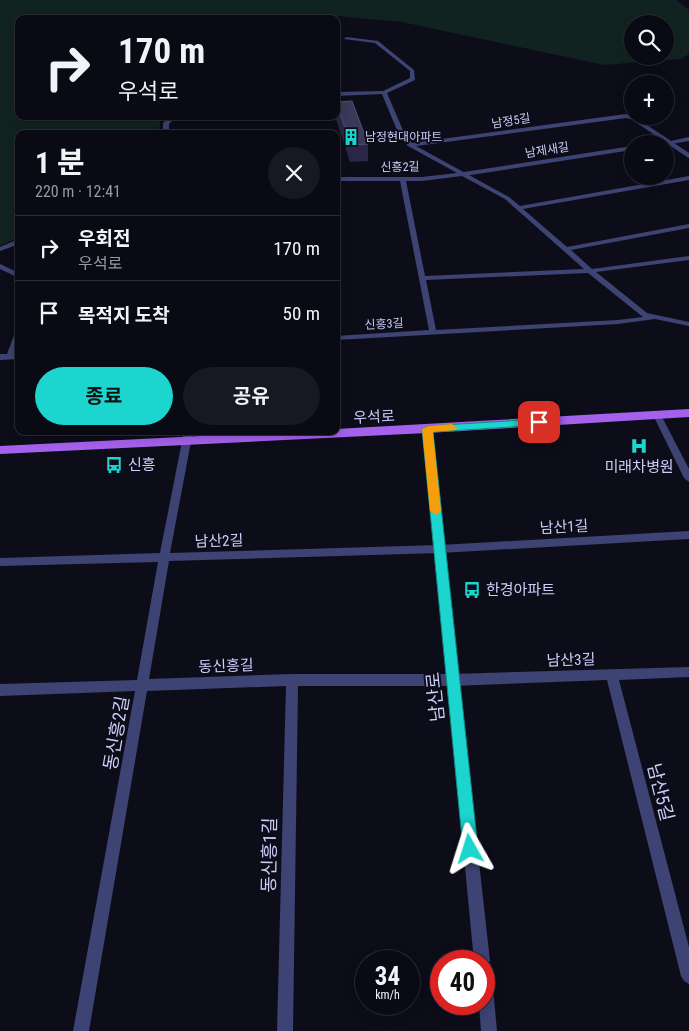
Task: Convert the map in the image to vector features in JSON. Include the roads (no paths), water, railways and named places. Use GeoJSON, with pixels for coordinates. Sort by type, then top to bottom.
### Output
{"type":"FeatureCollection","features":[{"type":"Feature","properties":{"kind":"main road","name":"우석로"},"geometry":{"type":"LineString","coordinates":[[340,432],[428,429],[689,413]]}},
{"type":"Feature","properties":{"kind":"main road","name":"우석로"},"geometry":{"type":"LineString","coordinates":[[0,450],[222,435]]}},
{"type":"Feature","properties":{"kind":"street"},"geometry":{"type":"LineString","coordinates":[[340,94],[384,92],[408,83],[413,79],[412,70],[376,42],[346,38]]}},
{"type":"Feature","properties":{"kind":"street"},"geometry":{"type":"LineString","coordinates":[[384,92],[402,136],[410,146],[500,193],[568,250],[590,272],[645,315],[689,324]]}},
{"type":"Feature","properties":{"kind":"street","name":"남정5길"},"geometry":{"type":"LineString","coordinates":[[410,146],[616,117],[633,118],[658,135]]}},
{"type":"Feature","properties":{"kind":"street"},"geometry":{"type":"LineString","coordinates":[[674,142],[689,140]]}},
{"type":"Feature","properties":{"kind":"street"},"geometry":{"type":"LineString","coordinates":[[674,146],[689,156]]}},
{"type":"Feature","properties":{"kind":"street","name":"남제새길"},"geometry":{"type":"LineString","coordinates":[[464,174],[624,149]]}},
{"type":"Feature","properties":{"kind":"street","name":"신흥2길"},"geometry":{"type":"LineString","coordinates":[[340,179],[403,179],[464,174]]}},
{"type":"Feature","properties":{"kind":"street"},"geometry":{"type":"LineString","coordinates":[[406,193],[422,183],[441,177]]}},
{"type":"Feature","properties":{"kind":"street"},"geometry":{"type":"LineString","coordinates":[[518,208],[689,178]]}},
{"type":"Feature","properties":{"kind":"street"},"geometry":{"type":"LineString","coordinates":[[403,179],[433,333],[548,327],[653,318]]}},
{"type":"Feature","properties":{"kind":"street"},"geometry":{"type":"LineString","coordinates":[[568,250],[689,226]]}},
{"type":"Feature","properties":{"kind":"street"},"geometry":{"type":"LineString","coordinates":[[0,249],[15,242]]}},
{"type":"Feature","properties":{"kind":"street"},"geometry":{"type":"LineString","coordinates":[[422,278],[590,272],[689,258]]}},
{"type":"Feature","properties":{"kind":"street"},"geometry":{"type":"LineString","coordinates":[[0,266],[15,274]]}},
{"type":"Feature","properties":{"kind":"street","name":"신흥3길"},"geometry":{"type":"LineString","coordinates":[[340,338],[433,333]]}},
{"type":"Feature","properties":{"kind":"street"},"geometry":{"type":"LineString","coordinates":[[0,357],[15,356]]}},
{"type":"Feature","properties":{"kind":"street"},"geometry":{"type":"LineString","coordinates":[[657,415],[689,478]]}},
{"type":"Feature","properties":{"kind":"street","name":"남산로"},"geometry":{"type":"LineString","coordinates":[[428,429],[481,950]]}},
{"type":"Feature","properties":{"kind":"street","name":"동신흥2길"},"geometry":{"type":"LineString","coordinates":[[81,1031],[164,558],[188,436]]}},
{"type":"Feature","properties":{"kind":"street","name":"남산1길"},"geometry":{"type":"LineString","coordinates":[[440,549],[689,535]]}},
{"type":"Feature","properties":{"kind":"street","name":"남산2길"},"geometry":{"type":"LineString","coordinates":[[0,562],[440,549]]}},
{"type":"Feature","properties":{"kind":"street","name":"남산3길"},"geometry":{"type":"LineString","coordinates":[[453,680],[689,672]]}},
{"type":"Feature","properties":{"kind":"street","name":"남산5길"},"geometry":{"type":"LineString","coordinates":[[612,675],[689,976]]}},
{"type":"Feature","properties":{"kind":"street","name":"동신흥길"},"geometry":{"type":"LineString","coordinates":[[0,690],[292,680],[453,680]]}},
{"type":"Feature","properties":{"kind":"street","name":"동신흥1길"},"geometry":{"type":"LineString","coordinates":[[285,1031],[292,680]]}},
{"type":"Feature","properties":{"kind":"street"},"geometry":{"type":"LineString","coordinates":[[488,1015],[489,1031]]}},
{"type":"Feature","properties":{"kind":"place","name":"남정현대아파트"},"geometry":{"type":"Point","coordinates":[351,137]}},
{"type":"Feature","properties":{"kind":"place","name":"미래차병원"},"geometry":{"type":"Point","coordinates":[639,446]}},
{"type":"Feature","properties":{"kind":"place","name":"신흥"},"geometry":{"type":"Point","coordinates":[114,465]}},
{"type":"Feature","properties":{"kind":"place","name":"한경아파트"},"geometry":{"type":"Point","coordinates":[472,590]}}]}
